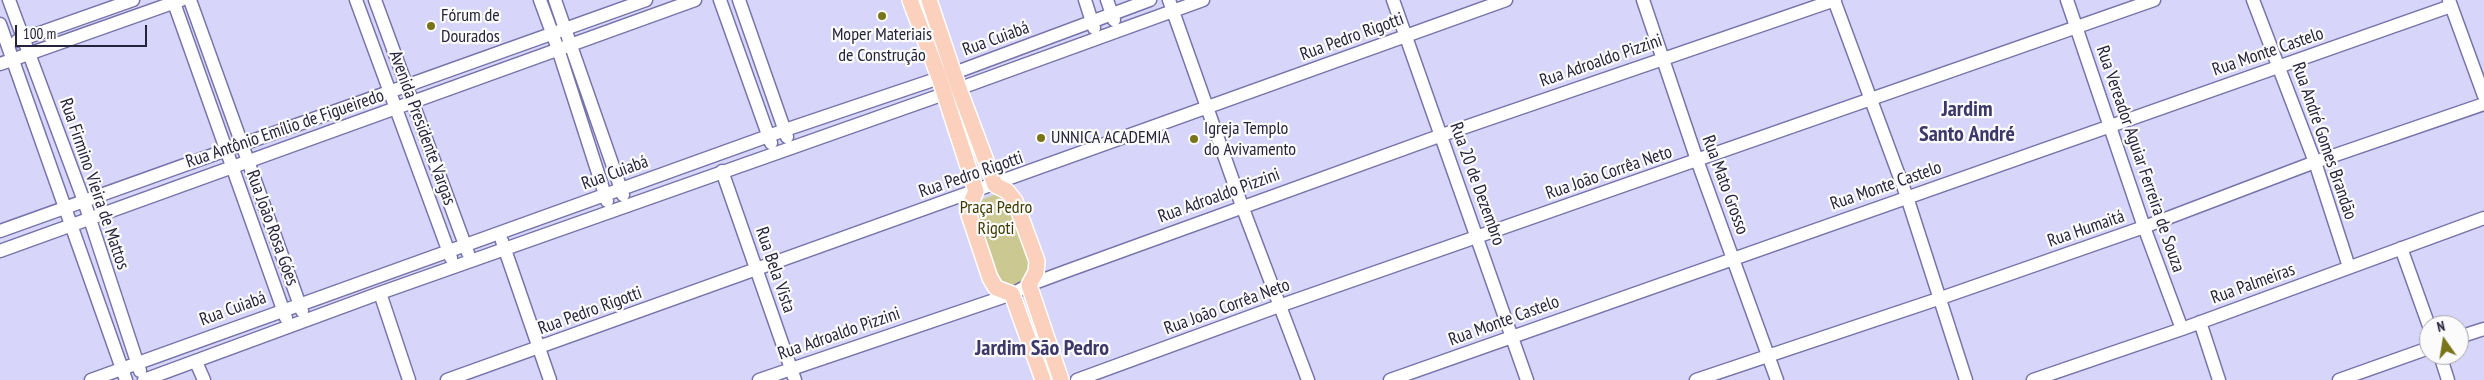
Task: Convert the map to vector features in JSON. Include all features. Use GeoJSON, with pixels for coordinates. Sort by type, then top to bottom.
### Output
{"type":"FeatureCollection","features":[{"type":"Feature","properties":{"kind":"main road"},"geometry":{"type":"LineString","coordinates":[[910,0],[939,78],[976,192],[970,205],[969,215],[990,278],[996,288],[1012,294],[1043,380]]}},
{"type":"Feature","properties":{"kind":"main road"},"geometry":{"type":"LineString","coordinates":[[930,0],[959,89],[994,185],[1007,191],[1015,201],[1036,261],[1036,272],[1028,285],[1061,380]]}},
{"type":"Feature","properties":{"kind":"street","name":"Rua Firmino Vieira de Mattos"},"geometry":{"type":"LineString","coordinates":[[9,0],[84,201],[144,380]]}},
{"type":"Feature","properties":{"kind":"street"},"geometry":{"type":"LineString","coordinates":[[4,45],[133,0]]}},
{"type":"Feature","properties":{"kind":"street","name":"Rua João Rosa Góes"},"geometry":{"type":"LineString","coordinates":[[190,0],[305,321]]}},
{"type":"Feature","properties":{"kind":"street","name":"Avenida Presidente Vargas"},"geometry":{"type":"LineString","coordinates":[[356,0],[454,267]]}},
{"type":"Feature","properties":{"kind":"street","name":"Avenida Presidente Vargas"},"geometry":{"type":"LineString","coordinates":[[375,0],[471,260]]}},
{"type":"Feature","properties":{"kind":"street"},"geometry":{"type":"LineString","coordinates":[[540,0],[558,49],[610,211]]}},
{"type":"Feature","properties":{"kind":"street"},"geometry":{"type":"LineString","coordinates":[[555,0],[626,205]]}},
{"type":"Feature","properties":{"kind":"street","name":"Rua Antônio Emílio de Figueiredo"},"geometry":{"type":"LineString","coordinates":[[0,231],[646,0]]}},
{"type":"Feature","properties":{"kind":"street","name":"Rua Antônio Emílio de Figueiredo"},"geometry":{"type":"LineString","coordinates":[[0,251],[696,0]]}},
{"type":"Feature","properties":{"kind":"street"},"geometry":{"type":"LineString","coordinates":[[720,0],[775,152]]}},
{"type":"Feature","properties":{"kind":"street"},"geometry":{"type":"LineString","coordinates":[[738,0],[791,146]]}},
{"type":"Feature","properties":{"kind":"street"},"geometry":{"type":"LineString","coordinates":[[1085,0],[1098,38]]}},
{"type":"Feature","properties":{"kind":"street"},"geometry":{"type":"LineString","coordinates":[[1107,0],[1118,30]]}},
{"type":"Feature","properties":{"kind":"street","name":"Rua Cuiabá"},"geometry":{"type":"LineString","coordinates":[[91,380],[124,374],[138,362],[768,136],[954,73],[1150,0]]}},
{"type":"Feature","properties":{"kind":"street","name":"Rua Cuiabá"},"geometry":{"type":"LineString","coordinates":[[144,380],[165,377],[196,362],[380,293],[1058,53],[1118,30],[1170,6],[1203,0]]}},
{"type":"Feature","properties":{"kind":"street","name":"Rua 20 de Dezembro"},"geometry":{"type":"LineString","coordinates":[[1393,0],[1528,380]]}},
{"type":"Feature","properties":{"kind":"street","name":"Rua Pedro Rigotti"},"geometry":{"type":"LineString","coordinates":[[447,380],[976,192],[1506,0]]}},
{"type":"Feature","properties":{"kind":"street","name":"Rua Mato Grosso"},"geometry":{"type":"LineString","coordinates":[[1643,0],[1698,160],[1778,380]]}},
{"type":"Feature","properties":{"kind":"street"},"geometry":{"type":"LineString","coordinates":[[1834,0],[1907,197],[1942,298],[1966,380]]}},
{"type":"Feature","properties":{"kind":"street","name":"Rua Adroaldo Pizzini"},"geometry":{"type":"LineString","coordinates":[[759,380],[793,374],[1012,294],[1028,285],[1242,206],[1662,58],[1834,0]]}},
{"type":"Feature","properties":{"kind":"street","name":"Rua Vereador Aguiar Ferreira de Souza"},"geometry":{"type":"LineString","coordinates":[[2067,0],[2111,125],[2144,227],[2182,329]]}},
{"type":"Feature","properties":{"kind":"street","name":"Rua João Corrêa Neto"},"geometry":{"type":"LineString","coordinates":[[1077,380],[1279,306],[2154,0]]}},
{"type":"Feature","properties":{"kind":"street","name":"Rua André Gomes Brandão"},"geometry":{"type":"LineString","coordinates":[[2253,0],[2315,162],[2348,267]]}},
{"type":"Feature","properties":{"kind":"street"},"geometry":{"type":"LineString","coordinates":[[0,64],[176,1]]}},
{"type":"Feature","properties":{"kind":"street","name":"Rua João Rosa Góes"},"geometry":{"type":"LineString","coordinates":[[176,1],[289,327]]}},
{"type":"Feature","properties":{"kind":"street"},"geometry":{"type":"LineString","coordinates":[[2450,3],[2484,96]]}},
{"type":"Feature","properties":{"kind":"street","name":"Rua Monte Castelo"},"geometry":{"type":"LineString","coordinates":[[1390,380],[2279,66],[2450,3]]}},
{"type":"Feature","properties":{"kind":"street"},"geometry":{"type":"LineString","coordinates":[[1170,6],[1242,206],[1308,380]]}},
{"type":"Feature","properties":{"kind":"street","name":"Rua Firmino Vieira de Mattos"},"geometry":{"type":"LineString","coordinates":[[0,24],[4,45],[13,59],[124,374]]}},
{"type":"Feature","properties":{"kind":"street"},"geometry":{"type":"LineString","coordinates":[[1052,36],[1058,53]]}},
{"type":"Feature","properties":{"kind":"street","name":"Rua Humaitá"},"geometry":{"type":"LineString","coordinates":[[1696,380],[1769,354],[1942,298],[2144,227],[2315,162],[2484,104]]}},
{"type":"Feature","properties":{"kind":"street","name":"Rua Bela Vista"},"geometry":{"type":"LineString","coordinates":[[722,171],[793,374]]}},
{"type":"Feature","properties":{"kind":"street","name":"Rua Palmeiras"},"geometry":{"type":"LineString","coordinates":[[2033,380],[2182,329],[2484,218]]}},
{"type":"Feature","properties":{"kind":"street"},"geometry":{"type":"LineString","coordinates":[[499,234],[550,380]]}},
{"type":"Feature","properties":{"kind":"street"},"geometry":{"type":"LineString","coordinates":[[2401,248],[2425,315]]}},
{"type":"Feature","properties":{"kind":"street"},"geometry":{"type":"LineString","coordinates":[[380,293],[409,380]]}},
{"type":"Feature","properties":{"kind":"street"},"geometry":{"type":"LineString","coordinates":[[2200,322],[2219,380]]}},
{"type":"Feature","properties":{"kind":"street"},"geometry":{"type":"LineString","coordinates":[[2469,334],[2484,329]]}},
{"type":"Feature","properties":{"kind":"street"},"geometry":{"type":"LineString","coordinates":[[2339,380],[2419,352]]}},
{"type":"Feature","properties":{"kind":"street"},"geometry":{"type":"LineString","coordinates":[[196,362],[204,380]]}},
{"type":"Feature","properties":{"kind":"street"},"geometry":{"type":"LineString","coordinates":[[2443,365],[2448,380]]}},
{"type":"Feature","properties":{"kind":"green space","name":"Praça Pedro Rigoti"},"geometry":{"type":"Polygon","coordinates":[[[997,194],[1006,196],[1034,263],[1030,277],[1013,287],[1000,285],[974,213],[983,199],[997,194]]]}},
{"type":"Feature","properties":{"kind":"place","name":"Moper Materiais de Construção"},"geometry":{"type":"Point","coordinates":[882,16]}},
{"type":"Feature","properties":{"kind":"place","name":"Fórum de Dourados"},"geometry":{"type":"Point","coordinates":[431,26]}},
{"type":"Feature","properties":{"kind":"place","name":"UNNICA ACADEMIA"},"geometry":{"type":"Point","coordinates":[1041,138]}},
{"type":"Feature","properties":{"kind":"place","name":"Igreja Templo do Avivamento"},"geometry":{"type":"Point","coordinates":[1194,139]}},
{"type":"Feature","properties":{"kind":"district","name":"Jardim Santo André"},"geometry":{"type":"Point","coordinates":[1967,122]}},
{"type":"Feature","properties":{"kind":"district","name":"Jardim São Pedro"},"geometry":{"type":"Point","coordinates":[1042,349]}}]}
